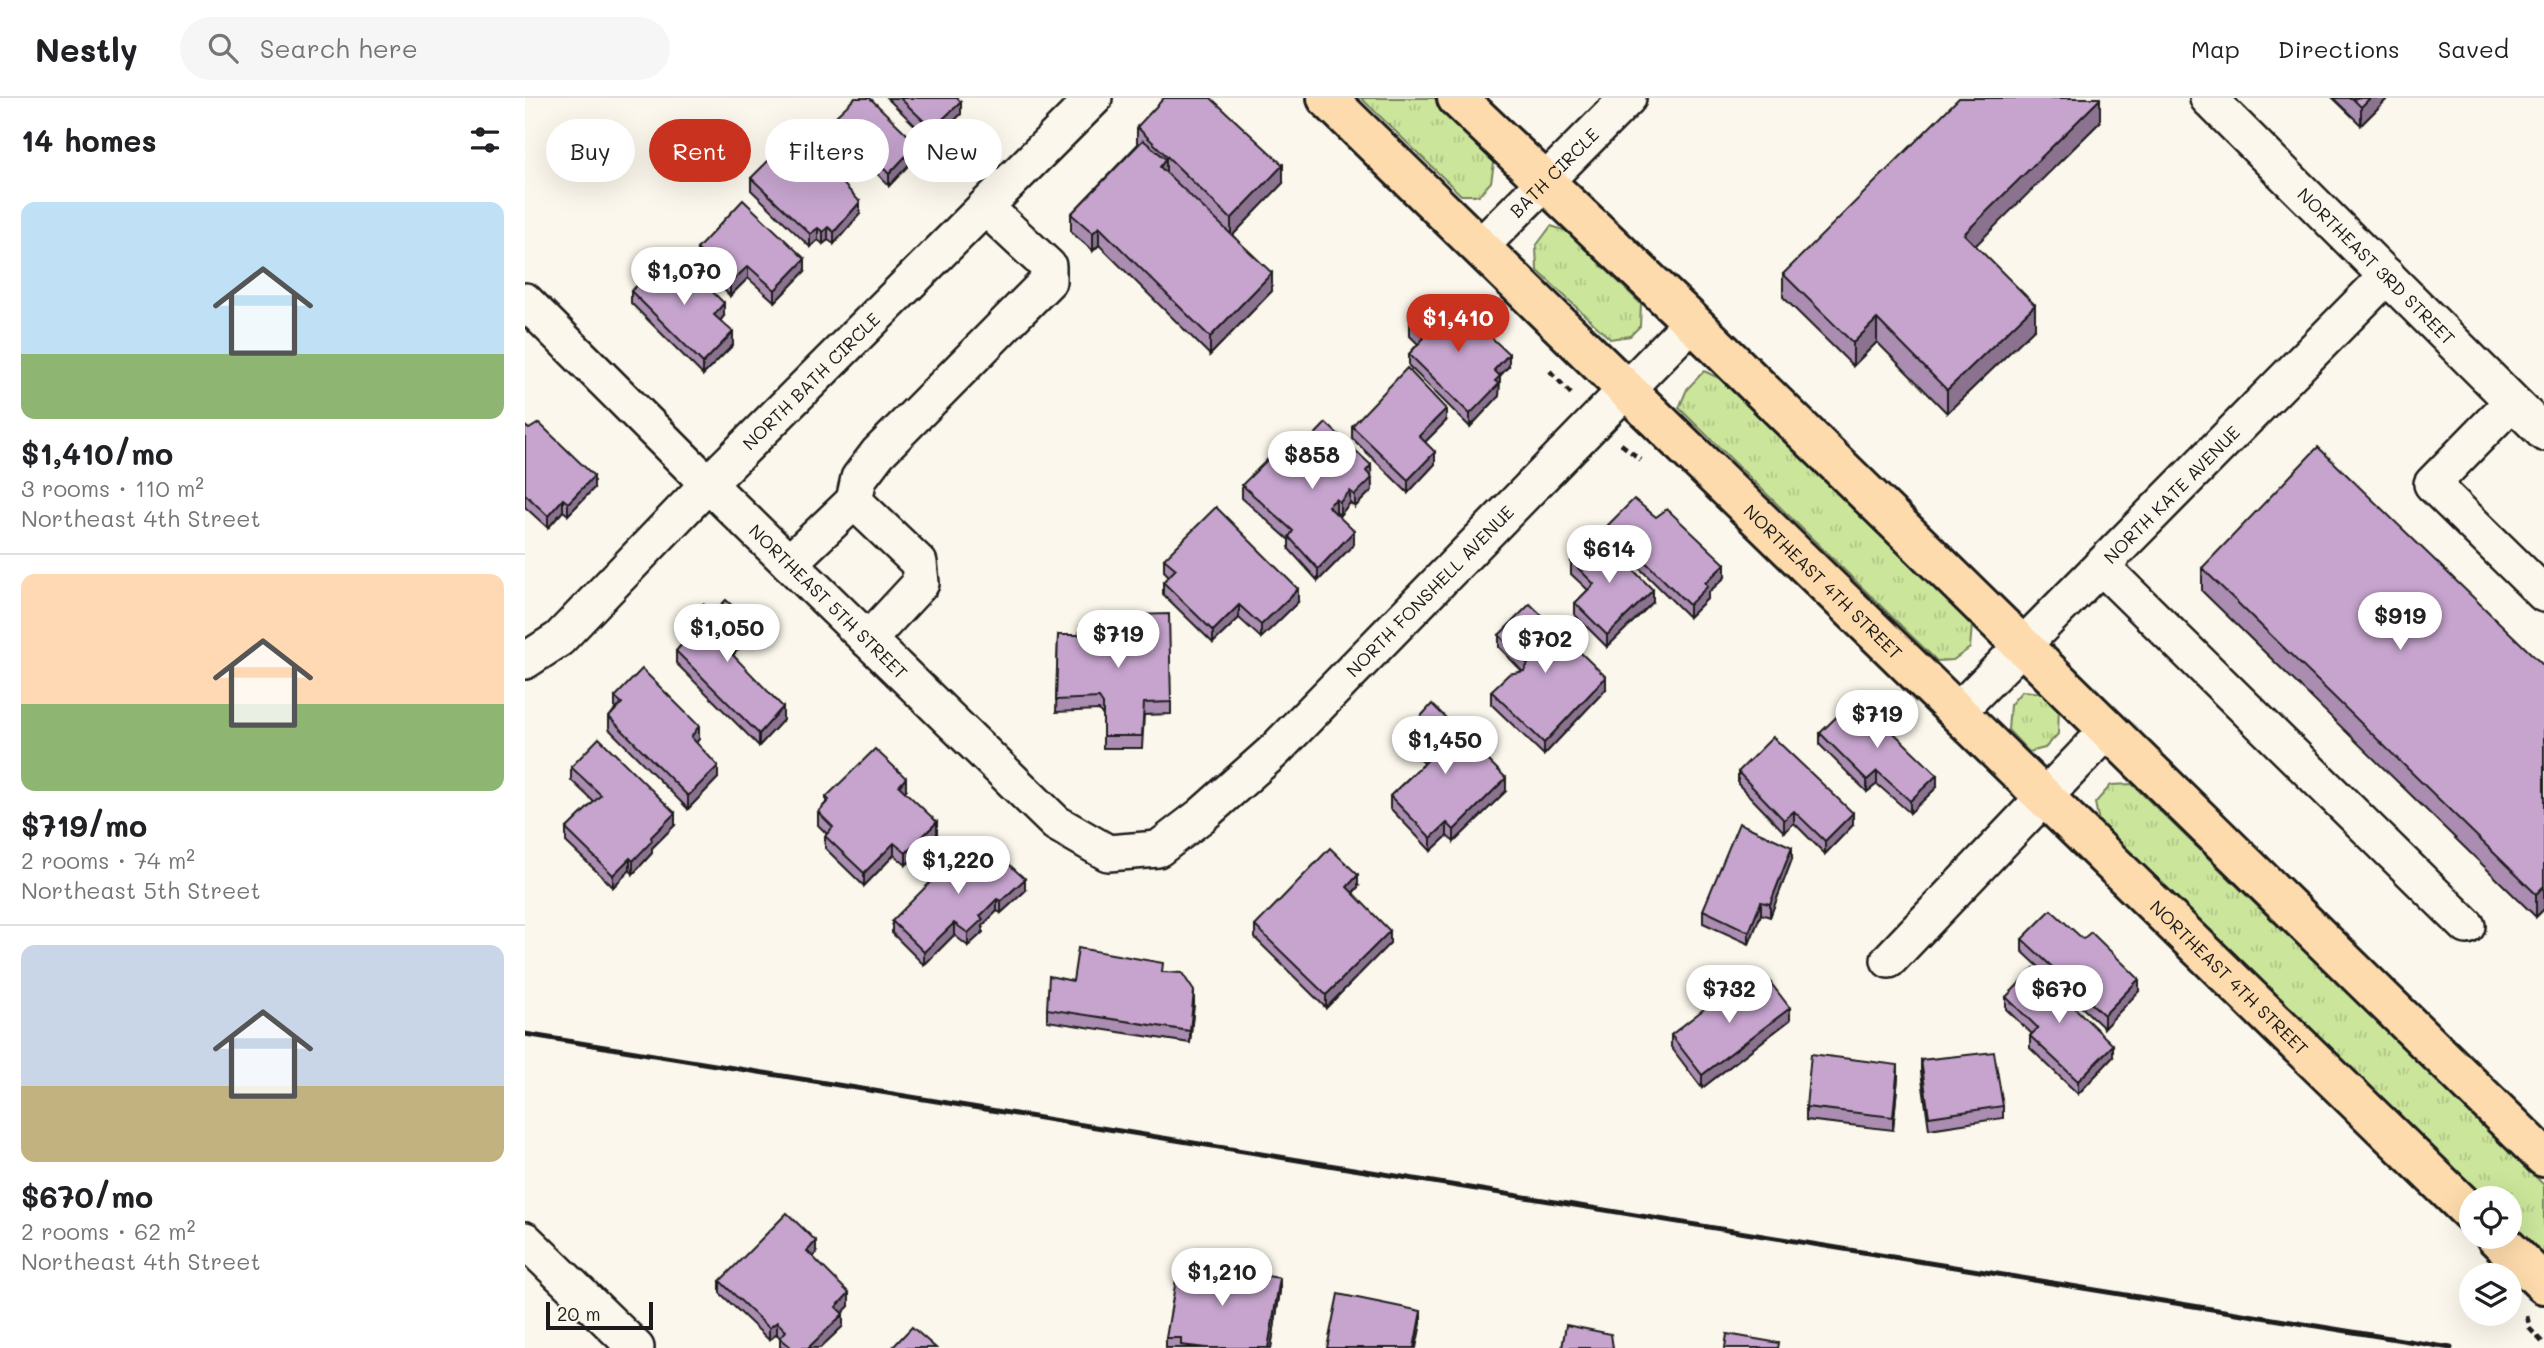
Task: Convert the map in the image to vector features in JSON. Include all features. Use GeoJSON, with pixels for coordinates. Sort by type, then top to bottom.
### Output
{"type":"FeatureCollection","features":[{"type":"Feature","properties":{"kind":"main road","name":"NORTHEAST 4TH STREET"},"geometry":{"type":"LineString","coordinates":[[1327,98],[2459,1201]]}},
{"type":"Feature","properties":{"kind":"main road"},"geometry":{"type":"LineString","coordinates":[[1457,98],[1692,322],[2544,1157]]}},
{"type":"Feature","properties":{"kind":"main road"},"geometry":{"type":"LineString","coordinates":[[2508,1249],[2544,1284]]}},
{"type":"Feature","properties":{"kind":"street","name":"NORTH BATH CIRCLE"},"geometry":{"type":"LineString","coordinates":[[525,660],[559,639],[708,484],[1094,98]]}},
{"type":"Feature","properties":{"kind":"street","name":"BATH CIRCLE"},"geometry":{"type":"LineString","coordinates":[[1480,247],[1628,98]]}},
{"type":"Feature","properties":{"kind":"street","name":"NORTHEAST 3RD STREET"},"geometry":{"type":"LineString","coordinates":[[2208,98],[2544,433]]}},
{"type":"Feature","properties":{"kind":"street"},"geometry":{"type":"LineString","coordinates":[[789,563],[854,502],[859,478],[878,453],[1048,281],[1048,266],[985,207]]}},
{"type":"Feature","properties":{"kind":"street","name":"NORTH KATE AVENUE"},"geometry":{"type":"LineString","coordinates":[[1958,711],[2387,276]]}},
{"type":"Feature","properties":{"kind":"street","name":"NORTHEAST 5TH STREET"},"geometry":{"type":"LineString","coordinates":[[525,301],[708,484],[1056,823],[1108,853],[1158,849]]}},
{"type":"Feature","properties":{"kind":"street","name":"NORTH FONSHELL AVENUE"},"geometry":{"type":"LineString","coordinates":[[1158,849],[1201,816],[1273,752],[1692,322]]}},
{"type":"Feature","properties":{"kind":"street"},"geometry":{"type":"LineString","coordinates":[[2512,402],[2432,484],[2544,594]]}},
{"type":"Feature","properties":{"kind":"street"},"geometry":{"type":"LineString","coordinates":[[854,502],[919,563],[921,583],[868,640]]}},
{"type":"Feature","properties":{"kind":"street"},"geometry":{"type":"LineString","coordinates":[[2101,566],[2467,926]]}},
{"type":"Feature","properties":{"kind":"street"},"geometry":{"type":"LineString","coordinates":[[1889,960],[2108,730]]}},
{"type":"Feature","properties":{"kind":"street"},"geometry":{"type":"LineString","coordinates":[[525,1240],[636,1348]]}},
{"type":"Feature","properties":{"kind":"green space"},"geometry":{"type":"Polygon","coordinates":[[[1361,98],[1434,98],[1495,157],[1491,182],[1479,195],[1461,195],[1361,98]]]}},
{"type":"Feature","properties":{"kind":"green space"},"geometry":{"type":"Polygon","coordinates":[[[1551,226],[1567,231],[1641,304],[1640,326],[1630,336],[1610,339],[1537,270],[1536,246],[1551,226]]]}},
{"type":"Feature","properties":{"kind":"green space"},"geometry":{"type":"Polygon","coordinates":[[[1704,371],[1719,378],[1972,625],[1970,648],[1953,660],[1937,661],[1679,408],[1687,389],[1704,371]]]}},
{"type":"Feature","properties":{"kind":"green space"},"geometry":{"type":"Polygon","coordinates":[[[2022,691],[2044,693],[2059,707],[2058,734],[2045,748],[2029,752],[2008,730],[2010,705],[2022,691]]]}},
{"type":"Feature","properties":{"kind":"green space"},"geometry":{"type":"Polygon","coordinates":[[[2132,784],[2544,1185],[2544,1255],[2522,1234],[2522,1186],[2473,1186],[2099,822],[2095,803],[2111,785],[2132,784]]]}},
{"type":"Feature","properties":{"kind":"building"},"geometry":{"type":"Polygon","coordinates":[[[855,98],[870,98],[903,130],[903,159],[889,174],[889,119],[833,119],[855,98]]]}},
{"type":"Feature","properties":{"kind":"building"},"geometry":{"type":"Polygon","coordinates":[[[900,98],[957,98],[961,102],[943,119],[922,119],[900,98]]]}},
{"type":"Feature","properties":{"kind":"building"},"geometry":{"type":"Polygon","coordinates":[[[1164,98],[1211,98],[1283,165],[1231,219],[1137,127],[1164,98]]]}},
{"type":"Feature","properties":{"kind":"building"},"geometry":{"type":"Polygon","coordinates":[[[1959,98],[2100,99],[1964,234],[2035,305],[1947,390],[1877,319],[1853,343],[1783,274],[1959,98]]]}},
{"type":"Feature","properties":{"kind":"building"},"geometry":{"type":"Polygon","coordinates":[[[2352,98],[2370,98],[2361,107],[2352,98]]]}},
{"type":"Feature","properties":{"kind":"building"},"geometry":{"type":"Polygon","coordinates":[[[1143,140],[1166,159],[1160,167],[1272,273],[1210,337],[1099,227],[1093,233],[1071,214],[1143,140]]]}},
{"type":"Feature","properties":{"kind":"building"},"geometry":{"type":"Polygon","coordinates":[[[765,164],[765,182],[842,182],[860,202],[834,232],[828,227],[823,232],[818,228],[810,234],[751,178],[765,164]]]}},
{"type":"Feature","properties":{"kind":"building"},"geometry":{"type":"Polygon","coordinates":[[[743,200],[805,259],[775,290],[748,266],[730,283],[697,249],[743,200]]]}},
{"type":"Feature","properties":{"kind":"building"},"geometry":{"type":"Polygon","coordinates":[[[673,253],[724,303],[714,315],[733,332],[703,363],[631,291],[673,253]]]}},
{"type":"Feature","properties":{"kind":"building"},"geometry":{"type":"Polygon","coordinates":[[[1434,300],[1447,312],[1457,305],[1509,354],[1494,370],[1500,376],[1495,381],[1499,384],[1470,414],[1409,354],[1424,338],[1410,323],[1434,300]]]}},
{"type":"Feature","properties":{"kind":"building"},"geometry":{"type":"Polygon","coordinates":[[[1407,368],[1446,409],[1419,436],[1435,452],[1408,480],[1352,426],[1407,368]]]}},
{"type":"Feature","properties":{"kind":"building"},"geometry":{"type":"Polygon","coordinates":[[[539,423],[594,476],[568,503],[563,499],[548,516],[525,494],[525,426],[529,429],[539,423]]]}},
{"type":"Feature","properties":{"kind":"building"},"geometry":{"type":"Polygon","coordinates":[[[1326,423],[1371,465],[1366,471],[1372,478],[1355,495],[1350,491],[1340,502],[1336,499],[1328,506],[1354,531],[1318,569],[1289,537],[1293,531],[1242,485],[1281,446],[1297,461],[1308,449],[1304,446],[1326,423]]]}},
{"type":"Feature","properties":{"kind":"building"},"geometry":{"type":"Polygon","coordinates":[[[2318,447],[2544,666],[2544,886],[2536,894],[2202,568],[2318,447]]]}},
{"type":"Feature","properties":{"kind":"building"},"geometry":{"type":"Polygon","coordinates":[[[1634,499],[1656,517],[1667,509],[1725,564],[1705,583],[1708,586],[1689,605],[1608,525],[1634,499]]]}},
{"type":"Feature","properties":{"kind":"building"},"geometry":{"type":"Polygon","coordinates":[[[1216,507],[1298,589],[1261,625],[1239,605],[1213,631],[1163,582],[1176,569],[1164,559],[1216,507]]]}},
{"type":"Feature","properties":{"kind":"building"},"geometry":{"type":"Polygon","coordinates":[[[1598,534],[1653,590],[1607,635],[1575,603],[1594,584],[1571,561],[1598,534]]]}},
{"type":"Feature","properties":{"kind":"building"},"geometry":{"type":"Polygon","coordinates":[[[726,600],[751,623],[727,649],[783,707],[759,734],[676,651],[692,633],[684,625],[703,604],[714,612],[726,600]]]}},
{"type":"Feature","properties":{"kind":"building"},"geometry":{"type":"Polygon","coordinates":[[[1530,604],[1606,677],[1544,743],[1491,691],[1509,674],[1524,671],[1528,664],[1499,635],[1530,604]]]}},
{"type":"Feature","properties":{"kind":"building"},"geometry":{"type":"Polygon","coordinates":[[[1169,614],[1171,702],[1144,703],[1142,736],[1103,736],[1103,704],[1099,698],[1056,700],[1058,635],[1079,635],[1080,626],[1133,627],[1133,615],[1169,614]]]}},
{"type":"Feature","properties":{"kind":"building"},"geometry":{"type":"Polygon","coordinates":[[[642,669],[699,726],[691,737],[718,766],[688,796],[609,717],[622,703],[615,697],[642,669]]]}},
{"type":"Feature","properties":{"kind":"building"},"geometry":{"type":"Polygon","coordinates":[[[1857,697],[1937,775],[1910,801],[1877,771],[1867,780],[1820,733],[1857,697]]]}},
{"type":"Feature","properties":{"kind":"building"},"geometry":{"type":"Polygon","coordinates":[[[1432,704],[1506,778],[1454,830],[1447,823],[1431,838],[1390,796],[1431,757],[1405,734],[1432,704]]]}},
{"type":"Feature","properties":{"kind":"building"},"geometry":{"type":"Polygon","coordinates":[[[1773,737],[1853,813],[1825,841],[1794,811],[1784,820],[1738,772],[1773,737]]]}},
{"type":"Feature","properties":{"kind":"building"},"geometry":{"type":"Polygon","coordinates":[[[599,738],[675,813],[651,837],[652,841],[633,861],[630,858],[613,875],[566,829],[601,795],[571,767],[599,738]]]}},
{"type":"Feature","properties":{"kind":"building"},"geometry":{"type":"Polygon","coordinates":[[[875,749],[906,778],[899,786],[937,822],[906,853],[894,843],[864,873],[825,836],[833,827],[818,812],[829,800],[826,797],[875,749]]]}},
{"type":"Feature","properties":{"kind":"building"},"geometry":{"type":"Polygon","coordinates":[[[1739,823],[1792,847],[1770,904],[1761,902],[1749,932],[1703,910],[1739,823]]]}},
{"type":"Feature","properties":{"kind":"building"},"geometry":{"type":"Polygon","coordinates":[[[971,841],[988,854],[993,850],[1025,879],[1001,901],[997,899],[980,916],[983,919],[968,933],[954,923],[924,952],[892,921],[971,841]]]}},
{"type":"Feature","properties":{"kind":"building"},"geometry":{"type":"Polygon","coordinates":[[[1330,848],[1358,875],[1347,887],[1390,931],[1326,995],[1255,926],[1330,848]]]}},
{"type":"Feature","properties":{"kind":"building"},"geometry":{"type":"Polygon","coordinates":[[[2051,910],[2083,939],[2091,932],[2139,979],[2104,1015],[2022,939],[2051,910]]]}},
{"type":"Feature","properties":{"kind":"building"},"geometry":{"type":"Polygon","coordinates":[[[1078,948],[1163,963],[1162,972],[1182,973],[1194,991],[1190,1031],[1047,1009],[1049,976],[1073,981],[1078,948]]]}},
{"type":"Feature","properties":{"kind":"building"},"geometry":{"type":"Polygon","coordinates":[[[2034,968],[2113,1045],[2078,1081],[2030,1036],[2038,1028],[2006,997],[2034,968]]]}},
{"type":"Feature","properties":{"kind":"building"},"geometry":{"type":"Polygon","coordinates":[[[1767,978],[1790,1008],[1702,1075],[1671,1035],[1723,994],[1732,1004],[1767,978]]]}},
{"type":"Feature","properties":{"kind":"building"},"geometry":{"type":"Polygon","coordinates":[[[1994,1052],[2003,1106],[1929,1117],[1921,1060],[1994,1052]]]}},
{"type":"Feature","properties":{"kind":"building"},"geometry":{"type":"Polygon","coordinates":[[[1811,1054],[1898,1065],[1893,1117],[1806,1107],[1811,1054]]]}},
{"type":"Feature","properties":{"kind":"building"},"geometry":{"type":"Polygon","coordinates":[[[787,1213],[816,1241],[807,1251],[849,1293],[836,1307],[843,1314],[808,1348],[792,1348],[780,1338],[786,1331],[777,1322],[769,1328],[720,1281],[787,1213]]]}},
{"type":"Feature","properties":{"kind":"building"},"geometry":{"type":"Polygon","coordinates":[[[1179,1262],[1280,1278],[1268,1348],[1206,1348],[1181,1345],[1181,1338],[1166,1338],[1179,1262]]]}},
{"type":"Feature","properties":{"kind":"building"},"geometry":{"type":"Polygon","coordinates":[[[1338,1294],[1421,1311],[1414,1348],[1327,1348],[1338,1294]]]}},
{"type":"Feature","properties":{"kind":"building"},"geometry":{"type":"Polygon","coordinates":[[[1566,1325],[1611,1334],[1613,1348],[1562,1348],[1566,1325]]]}},
{"type":"Feature","properties":{"kind":"building"},"geometry":{"type":"Polygon","coordinates":[[[912,1327],[936,1348],[892,1348],[912,1327]]]}},
{"type":"Feature","properties":{"kind":"building"},"geometry":{"type":"Polygon","coordinates":[[[1727,1334],[1779,1343],[1778,1348],[1725,1348],[1727,1334]]]}},
{"type":"Feature","properties":{"kind":"railway"},"geometry":{"type":"LineString","coordinates":[[525,1034],[2451,1348]]}}]}
